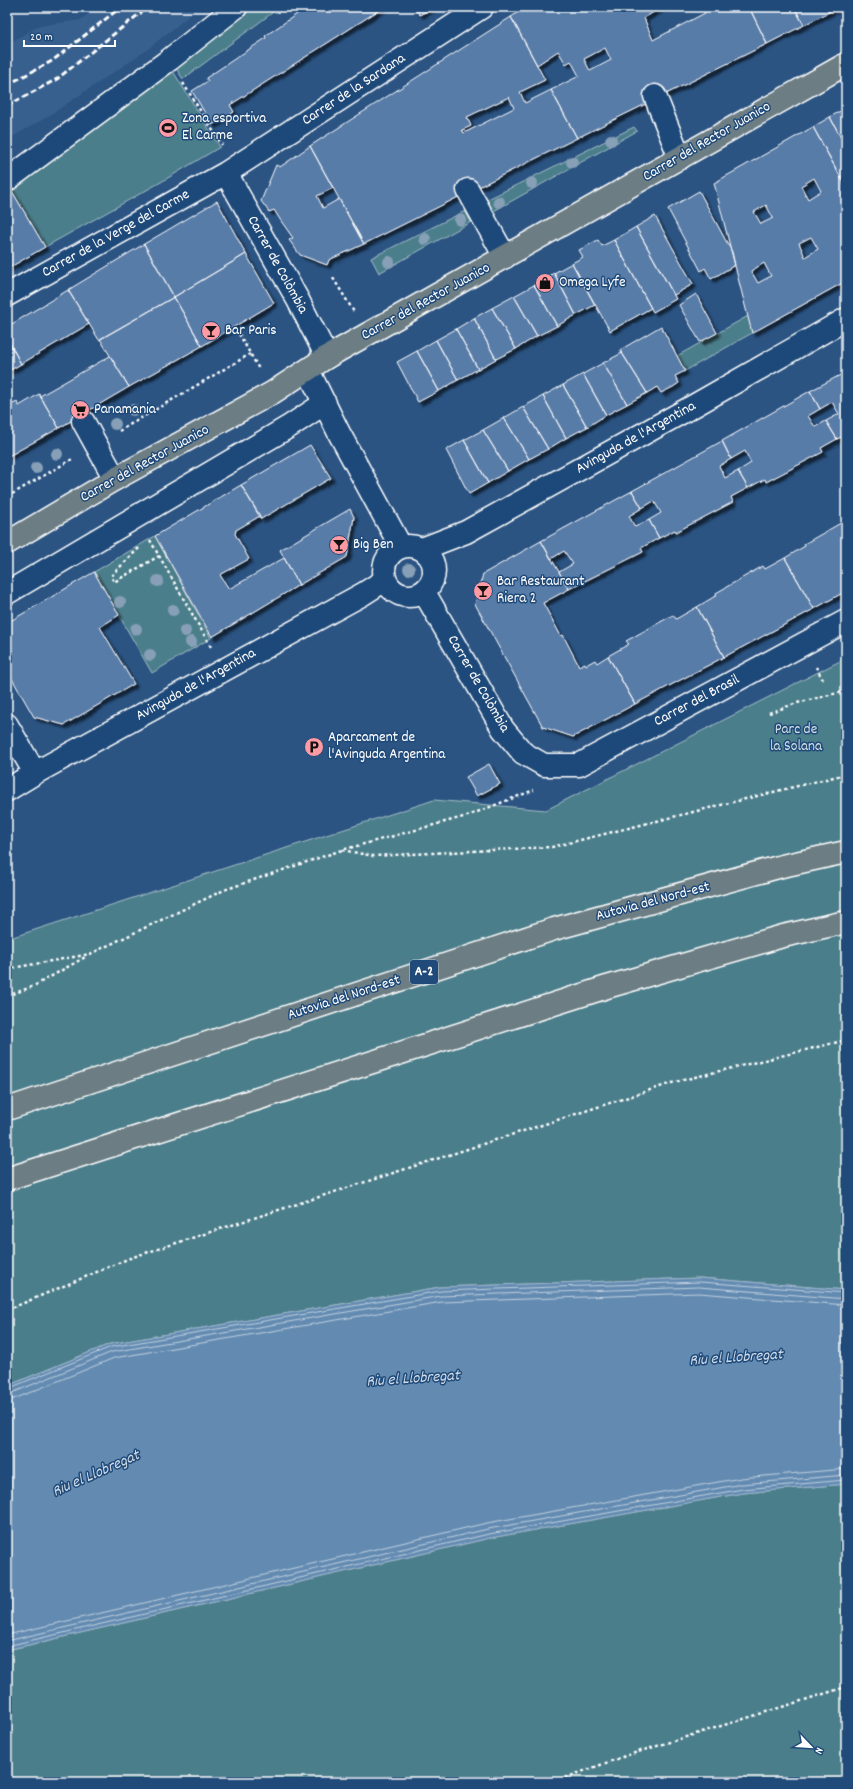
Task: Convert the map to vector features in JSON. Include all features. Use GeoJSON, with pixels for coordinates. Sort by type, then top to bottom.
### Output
{"type":"FeatureCollection","features":[{"type":"Feature","properties":{"kind":"main road","name":"Carrer del Rector Juanico"},"geometry":{"type":"LineString","coordinates":[[7,543],[115,479],[272,393],[327,357],[846,64]]}},
{"type":"Feature","properties":{"kind":"main road","name":"Autovia del Nord-est"},"geometry":{"type":"LineString","coordinates":[[7,1109],[554,929],[782,866],[846,852]]}},
{"type":"Feature","properties":{"kind":"main road"},"geometry":{"type":"LineString","coordinates":[[7,1179],[607,988],[783,936],[846,922]]}},
{"type":"Feature","properties":{"kind":"street"},"geometry":{"type":"LineString","coordinates":[[7,180],[174,69],[236,7]]}},
{"type":"Feature","properties":{"kind":"street","name":"Carrer de la Sardana"},"geometry":{"type":"LineString","coordinates":[[226,173],[482,7]]}},
{"type":"Feature","properties":{"kind":"street"},"geometry":{"type":"LineString","coordinates":[[654,96],[680,158]]}},
{"type":"Feature","properties":{"kind":"street","name":"Carrer de la Verge del Carme"},"geometry":{"type":"LineString","coordinates":[[7,295],[226,173]]}},
{"type":"Feature","properties":{"kind":"street","name":"Carrer de Colòmbia"},"geometry":{"type":"LineString","coordinates":[[226,173],[298,300],[327,357]]}},
{"type":"Feature","properties":{"kind":"street"},"geometry":{"type":"LineString","coordinates":[[468,190],[505,257]]}},
{"type":"Feature","properties":{"kind":"street","name":"Avinguda de l'Argentina"},"geometry":{"type":"LineString","coordinates":[[411,548],[466,532],[846,320]]}},
{"type":"Feature","properties":{"kind":"street"},"geometry":{"type":"LineString","coordinates":[[308,370],[324,403],[411,548],[431,558],[434,569],[434,578],[424,592],[409,596],[402,596],[394,592],[385,580],[384,572],[387,558],[391,552],[411,548]]}},
{"type":"Feature","properties":{"kind":"street"},"geometry":{"type":"LineString","coordinates":[[7,593],[290,426],[324,403]]}},
{"type":"Feature","properties":{"kind":"street"},"geometry":{"type":"LineString","coordinates":[[82,421],[115,479]]}},
{"type":"Feature","properties":{"kind":"street","name":"Avinguda de l'Argentina"},"geometry":{"type":"LineString","coordinates":[[7,790],[35,773],[363,594],[385,580]]}},
{"type":"Feature","properties":{"kind":"street","name":"Carrer de Colòmbia"},"geometry":{"type":"LineString","coordinates":[[424,592],[503,729],[523,753],[544,765]]}},
{"type":"Feature","properties":{"kind":"street","name":"Carrer del Brasil"},"geometry":{"type":"LineString","coordinates":[[544,765],[579,765],[846,620]]}},
{"type":"Feature","properties":{"kind":"street"},"geometry":{"type":"LineString","coordinates":[[7,725],[35,773]]}},
{"type":"Feature","properties":{"kind":"path"},"geometry":{"type":"LineString","coordinates":[[174,69],[224,149]]}},
{"type":"Feature","properties":{"kind":"path"},"geometry":{"type":"LineString","coordinates":[[333,278],[354,313]]}},
{"type":"Feature","properties":{"kind":"path"},"geometry":{"type":"LineString","coordinates":[[238,334],[260,371]]}},
{"type":"Feature","properties":{"kind":"path"},"geometry":{"type":"LineString","coordinates":[[7,497],[250,354]]}},
{"type":"Feature","properties":{"kind":"path"},"geometry":{"type":"LineString","coordinates":[[146,542],[148,535]]}},
{"type":"Feature","properties":{"kind":"path"},"geometry":{"type":"LineString","coordinates":[[150,539],[211,648]]}},
{"type":"Feature","properties":{"kind":"path"},"geometry":{"type":"LineString","coordinates":[[141,546],[111,576],[114,582],[159,556]]}},
{"type":"Feature","properties":{"kind":"path"},"geometry":{"type":"LineString","coordinates":[[769,713],[797,703],[846,691]]}},
{"type":"Feature","properties":{"kind":"path"},"geometry":{"type":"LineString","coordinates":[[342,850],[373,856],[552,847],[846,774]]}},
{"type":"Feature","properties":{"kind":"path"},"geometry":{"type":"LineString","coordinates":[[7,996],[34,986],[90,954],[224,890],[342,850],[467,816],[534,790]]}},
{"type":"Feature","properties":{"kind":"path"},"geometry":{"type":"LineString","coordinates":[[7,970],[90,954]]}},
{"type":"Feature","properties":{"kind":"path"},"geometry":{"type":"LineString","coordinates":[[7,1310],[130,1258],[675,1082],[846,1040]]}},
{"type":"Feature","properties":{"kind":"path"},"geometry":{"type":"LineString","coordinates":[[554,1782],[625,1756],[846,1687]]}},
{"type":"Feature","properties":{"kind":"shaded area"},"geometry":{"type":"Polygon","coordinates":[[[98,7],[200,7],[144,52],[47,117],[7,140],[7,44],[39,26],[80,20],[98,7]]]}},
{"type":"Feature","properties":{"kind":"green space"},"geometry":{"type":"Polygon","coordinates":[[[254,7],[280,7],[183,79],[174,65],[254,7]]]}},
{"type":"Feature","properties":{"kind":"green space"},"geometry":{"type":"Polygon","coordinates":[[[171,68],[220,147],[45,247],[9,186],[171,68]]]}},
{"type":"Feature","properties":{"kind":"green space"},"geometry":{"type":"Polygon","coordinates":[[[634,127],[637,131],[492,212],[484,201],[634,127]]]}},
{"type":"Feature","properties":{"kind":"green space"},"geometry":{"type":"Polygon","coordinates":[[[465,211],[471,222],[379,273],[371,258],[465,211]]]}},
{"type":"Feature","properties":{"kind":"green space"},"geometry":{"type":"Polygon","coordinates":[[[748,316],[752,333],[685,371],[677,356],[748,316]]]}},
{"type":"Feature","properties":{"kind":"green space"},"geometry":{"type":"Polygon","coordinates":[[[155,536],[211,638],[152,673],[94,572],[155,536]]]}},
{"type":"Feature","properties":{"kind":"green space","name":"Parc de la Solana"},"geometry":{"type":"Polygon","coordinates":[[[846,658],[846,1290],[700,1278],[440,1287],[110,1344],[7,1386],[7,939],[434,800],[546,810],[846,658]]]}},
{"type":"Feature","properties":{"kind":"green space"},"geometry":{"type":"Polygon","coordinates":[[[846,1484],[846,1782],[7,1782],[7,1650],[490,1538],[743,1493],[846,1484]]]}},
{"type":"Feature","properties":{"kind":"water","name":"Riu el Llobregat"},"geometry":{"type":"Polygon","coordinates":[[[700,1278],[846,1290],[846,1484],[743,1493],[490,1538],[7,1650],[7,1386],[110,1344],[440,1287],[700,1278]]]}},
{"type":"Feature","properties":{"kind":"building"},"geometry":{"type":"Polygon","coordinates":[[[302,7],[384,7],[230,105],[234,112],[212,125],[192,91],[208,81],[206,78],[266,38],[265,36],[297,14],[302,7]]]}},
{"type":"Feature","properties":{"kind":"building"},"geometry":{"type":"Polygon","coordinates":[[[413,7],[433,7],[420,15],[413,7]]]}},
{"type":"Feature","properties":{"kind":"building"},"geometry":{"type":"Polygon","coordinates":[[[526,7],[662,7],[644,18],[653,40],[705,13],[703,7],[749,7],[767,44],[577,138],[551,90],[579,76],[571,61],[566,64],[558,51],[537,65],[511,17],[526,7]],[[605,48],[584,59],[590,71],[611,60],[605,48]]]}},
{"type":"Feature","properties":{"kind":"building"},"geometry":{"type":"Polygon","coordinates":[[[749,7],[794,7],[804,25],[767,44],[749,7]]]}},
{"type":"Feature","properties":{"kind":"building"},"geometry":{"type":"Polygon","coordinates":[[[794,7],[839,7],[804,25],[794,7]]]}},
{"type":"Feature","properties":{"kind":"building"},"geometry":{"type":"Polygon","coordinates":[[[511,17],[545,80],[520,92],[525,103],[551,90],[577,138],[364,244],[310,146],[511,17]],[[509,97],[467,117],[471,126],[462,130],[464,133],[514,108],[509,97]]]}},
{"type":"Feature","properties":{"kind":"building"},"geometry":{"type":"Polygon","coordinates":[[[846,108],[846,147],[830,117],[846,108]]]}},
{"type":"Feature","properties":{"kind":"building"},"geometry":{"type":"Polygon","coordinates":[[[830,117],[846,147],[845,185],[813,127],[830,117]]]}},
{"type":"Feature","properties":{"kind":"building"},"geometry":{"type":"Polygon","coordinates":[[[813,127],[846,187],[846,281],[752,333],[714,183],[813,127]],[[814,178],[801,186],[808,199],[821,191],[814,178]],[[766,205],[754,212],[761,224],[773,218],[766,205]],[[811,237],[799,243],[805,257],[818,249],[811,237]],[[764,263],[751,271],[758,283],[771,276],[764,263]]]}},
{"type":"Feature","properties":{"kind":"building"},"geometry":{"type":"Polygon","coordinates":[[[310,146],[333,188],[317,196],[323,208],[339,199],[364,244],[329,260],[327,265],[300,255],[289,240],[293,238],[274,210],[269,212],[261,201],[276,165],[280,167],[310,146]]]}},
{"type":"Feature","properties":{"kind":"building"},"geometry":{"type":"Polygon","coordinates":[[[9,186],[45,247],[7,269],[7,188],[9,186]]]}},
{"type":"Feature","properties":{"kind":"building"},"geometry":{"type":"Polygon","coordinates":[[[699,191],[732,252],[735,265],[711,279],[705,268],[701,271],[668,209],[699,191]]]}},
{"type":"Feature","properties":{"kind":"building"},"geometry":{"type":"Polygon","coordinates":[[[217,201],[246,254],[174,297],[144,244],[217,201]]]}},
{"type":"Feature","properties":{"kind":"building"},"geometry":{"type":"Polygon","coordinates":[[[655,216],[693,284],[674,295],[636,227],[655,216]]]}},
{"type":"Feature","properties":{"kind":"building"},"geometry":{"type":"Polygon","coordinates":[[[636,227],[676,299],[653,312],[614,240],[636,227]]]}},
{"type":"Feature","properties":{"kind":"building"},"geometry":{"type":"Polygon","coordinates":[[[598,240],[602,246],[614,240],[651,308],[610,331],[572,263],[583,257],[579,250],[598,240]]]}},
{"type":"Feature","properties":{"kind":"building"},"geometry":{"type":"Polygon","coordinates":[[[144,244],[174,297],[99,340],[68,290],[144,244]]]}},
{"type":"Feature","properties":{"kind":"building"},"geometry":{"type":"Polygon","coordinates":[[[246,254],[274,303],[202,346],[174,297],[246,254]]]}},
{"type":"Feature","properties":{"kind":"building"},"geometry":{"type":"Polygon","coordinates":[[[572,263],[595,305],[576,315],[554,273],[572,263]]]}},
{"type":"Feature","properties":{"kind":"building"},"geometry":{"type":"Polygon","coordinates":[[[554,273],[576,315],[557,326],[534,285],[554,273]]]}},
{"type":"Feature","properties":{"kind":"building"},"geometry":{"type":"Polygon","coordinates":[[[534,285],[557,326],[537,336],[514,296],[534,285]]]}},
{"type":"Feature","properties":{"kind":"building"},"geometry":{"type":"Polygon","coordinates":[[[68,290],[89,324],[21,364],[7,338],[7,327],[68,290]]]}},
{"type":"Feature","properties":{"kind":"building"},"geometry":{"type":"Polygon","coordinates":[[[696,294],[717,333],[700,342],[679,305],[696,294]]]}},
{"type":"Feature","properties":{"kind":"building"},"geometry":{"type":"Polygon","coordinates":[[[514,296],[537,336],[516,349],[492,308],[514,296]]]}},
{"type":"Feature","properties":{"kind":"building"},"geometry":{"type":"Polygon","coordinates":[[[174,297],[202,346],[129,387],[100,339],[174,297]]]}},
{"type":"Feature","properties":{"kind":"building"},"geometry":{"type":"Polygon","coordinates":[[[492,308],[516,349],[496,359],[474,318],[492,308]]]}},
{"type":"Feature","properties":{"kind":"building"},"geometry":{"type":"Polygon","coordinates":[[[474,318],[496,359],[478,369],[456,329],[474,318]]]}},
{"type":"Feature","properties":{"kind":"building"},"geometry":{"type":"Polygon","coordinates":[[[661,326],[685,371],[675,376],[679,383],[673,387],[661,393],[657,387],[647,393],[620,350],[661,326]]]}},
{"type":"Feature","properties":{"kind":"building"},"geometry":{"type":"Polygon","coordinates":[[[456,329],[478,369],[458,380],[436,340],[456,329]]]}},
{"type":"Feature","properties":{"kind":"building"},"geometry":{"type":"Polygon","coordinates":[[[7,338],[21,364],[7,372],[7,338]]]}},
{"type":"Feature","properties":{"kind":"building"},"geometry":{"type":"Polygon","coordinates":[[[436,340],[458,380],[439,391],[417,351],[436,340]]]}},
{"type":"Feature","properties":{"kind":"building"},"geometry":{"type":"Polygon","coordinates":[[[417,351],[439,391],[418,402],[397,362],[417,351]]]}},
{"type":"Feature","properties":{"kind":"building"},"geometry":{"type":"Polygon","coordinates":[[[622,353],[647,393],[627,404],[603,363],[622,353]]]}},
{"type":"Feature","properties":{"kind":"building"},"geometry":{"type":"Polygon","coordinates":[[[110,356],[129,387],[59,428],[40,396],[110,356]]]}},
{"type":"Feature","properties":{"kind":"building"},"geometry":{"type":"Polygon","coordinates":[[[603,363],[627,404],[606,415],[583,374],[603,363]]]}},
{"type":"Feature","properties":{"kind":"building"},"geometry":{"type":"Polygon","coordinates":[[[846,372],[846,435],[837,439],[826,421],[839,414],[832,402],[820,409],[810,391],[846,372]]]}},
{"type":"Feature","properties":{"kind":"building"},"geometry":{"type":"Polygon","coordinates":[[[583,374],[606,415],[587,427],[563,385],[583,374]]]}},
{"type":"Feature","properties":{"kind":"building"},"geometry":{"type":"Polygon","coordinates":[[[563,385],[587,427],[566,438],[543,396],[563,385]]]}},
{"type":"Feature","properties":{"kind":"building"},"geometry":{"type":"Polygon","coordinates":[[[810,391],[820,409],[808,416],[815,427],[826,421],[837,439],[821,448],[823,452],[766,482],[765,479],[748,488],[738,471],[751,463],[745,451],[731,459],[722,441],[810,391]]]}},
{"type":"Feature","properties":{"kind":"building"},"geometry":{"type":"Polygon","coordinates":[[[39,394],[59,428],[7,457],[7,407],[17,402],[19,406],[39,394]]]}},
{"type":"Feature","properties":{"kind":"building"},"geometry":{"type":"Polygon","coordinates":[[[543,396],[566,438],[548,449],[523,407],[543,396]]]}},
{"type":"Feature","properties":{"kind":"building"},"geometry":{"type":"Polygon","coordinates":[[[523,407],[548,449],[529,459],[504,418],[523,407]]]}},
{"type":"Feature","properties":{"kind":"building"},"geometry":{"type":"Polygon","coordinates":[[[504,418],[529,459],[508,471],[483,430],[504,418]]]}},
{"type":"Feature","properties":{"kind":"building"},"geometry":{"type":"Polygon","coordinates":[[[483,430],[508,471],[488,483],[464,440],[483,430]]]}},
{"type":"Feature","properties":{"kind":"building"},"geometry":{"type":"Polygon","coordinates":[[[464,440],[488,483],[469,494],[446,450],[464,440]]]}},
{"type":"Feature","properties":{"kind":"building"},"geometry":{"type":"Polygon","coordinates":[[[722,441],[731,459],[719,466],[725,478],[738,471],[748,488],[731,497],[733,502],[676,532],[675,530],[659,538],[649,520],[661,513],[654,501],[642,508],[632,491],[722,441]]]}},
{"type":"Feature","properties":{"kind":"building"},"geometry":{"type":"Polygon","coordinates":[[[310,445],[331,478],[261,519],[241,485],[310,445]]]}},
{"type":"Feature","properties":{"kind":"building"},"geometry":{"type":"Polygon","coordinates":[[[241,485],[260,516],[236,530],[235,534],[249,559],[220,575],[229,589],[284,558],[299,585],[212,637],[155,536],[241,485]]]}},
{"type":"Feature","properties":{"kind":"building"},"geometry":{"type":"Polygon","coordinates":[[[632,491],[642,508],[629,516],[635,527],[649,520],[659,538],[641,548],[643,552],[569,589],[559,572],[573,564],[564,551],[551,559],[541,541],[632,491]]]}},
{"type":"Feature","properties":{"kind":"building"},"geometry":{"type":"Polygon","coordinates":[[[350,509],[354,517],[347,557],[299,585],[280,550],[350,509]]]}},
{"type":"Feature","properties":{"kind":"building"},"geometry":{"type":"Polygon","coordinates":[[[846,520],[846,591],[814,609],[785,558],[805,546],[804,544],[846,520]]]}},
{"type":"Feature","properties":{"kind":"building"},"geometry":{"type":"Polygon","coordinates":[[[541,541],[569,589],[543,603],[561,636],[563,635],[579,666],[585,663],[586,665],[595,660],[597,663],[608,656],[635,704],[573,737],[543,727],[475,604],[483,574],[541,541]]]}},
{"type":"Feature","properties":{"kind":"building"},"geometry":{"type":"Polygon","coordinates":[[[785,558],[814,609],[724,657],[697,607],[717,595],[716,593],[763,566],[765,569],[785,558]]]}},
{"type":"Feature","properties":{"kind":"building"},"geometry":{"type":"Polygon","coordinates":[[[94,572],[119,615],[100,627],[134,684],[64,725],[34,717],[7,670],[7,623],[94,572]]]}},
{"type":"Feature","properties":{"kind":"building"},"geometry":{"type":"Polygon","coordinates":[[[697,607],[724,657],[635,704],[608,656],[629,644],[626,641],[673,615],[676,619],[697,607]]]}},
{"type":"Feature","properties":{"kind":"building"},"geometry":{"type":"Polygon","coordinates":[[[489,764],[500,784],[477,796],[466,777],[489,764]]]}},
{"type":"Feature","properties":{"kind":"railway"},"geometry":{"type":"LineString","coordinates":[[7,85],[52,61],[121,7]]}},
{"type":"Feature","properties":{"kind":"railway"},"geometry":{"type":"LineString","coordinates":[[7,106],[57,79],[148,7]]}},
{"type":"Feature","properties":{"kind":"place","name":"Zona esportiva El Carme"},"geometry":{"type":"Point","coordinates":[168,128]}},
{"type":"Feature","properties":{"kind":"place","name":"Omega Lyfe"},"geometry":{"type":"Point","coordinates":[545,283]}},
{"type":"Feature","properties":{"kind":"place","name":"Bar Paris"},"geometry":{"type":"Point","coordinates":[211,331]}},
{"type":"Feature","properties":{"kind":"place","name":"Panamania"},"geometry":{"type":"Point","coordinates":[80,410]}},
{"type":"Feature","properties":{"kind":"place","name":"Big Ben"},"geometry":{"type":"Point","coordinates":[339,545]}},
{"type":"Feature","properties":{"kind":"place","name":"Bar Restaurant Riera 2"},"geometry":{"type":"Point","coordinates":[483,591]}},
{"type":"Feature","properties":{"kind":"place","name":"Aparcament de l'Avinguda Argentina"},"geometry":{"type":"Point","coordinates":[314,747]}}]}
